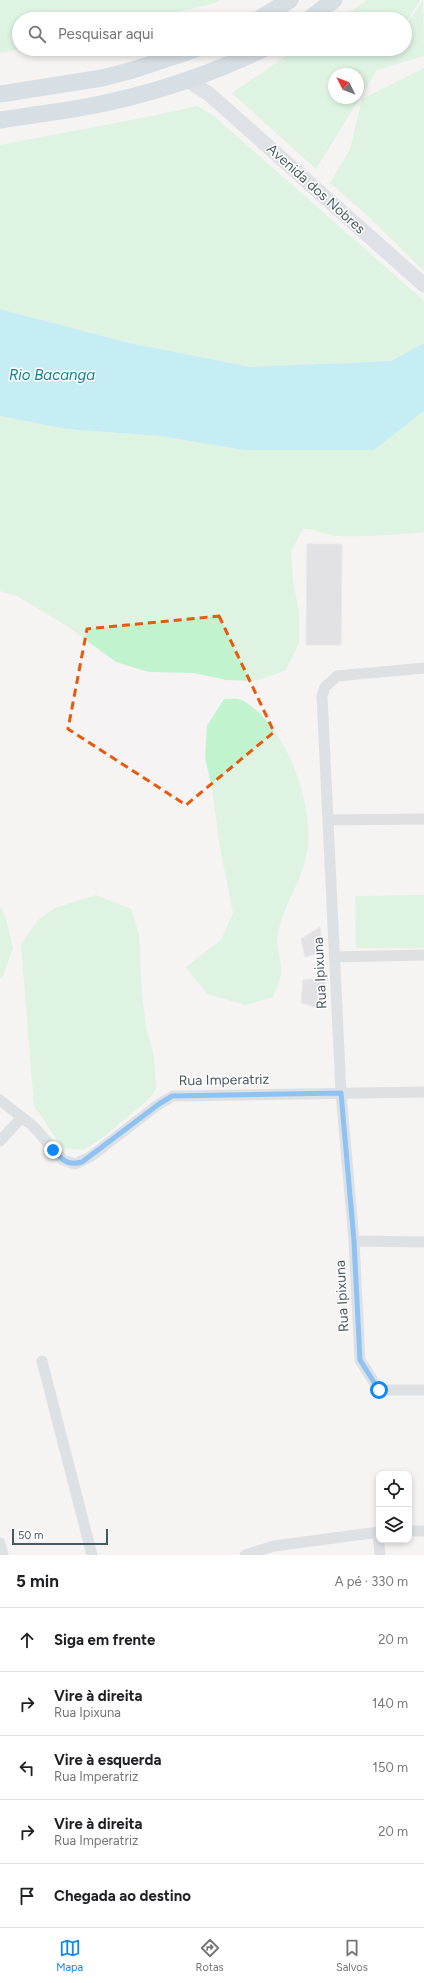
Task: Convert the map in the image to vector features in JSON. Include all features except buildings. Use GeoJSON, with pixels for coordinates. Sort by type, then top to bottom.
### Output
{"type":"FeatureCollection","features":[{"type":"Feature","properties":{"kind":"main road"},"geometry":{"type":"LineString","coordinates":[[270,12],[290,0]]}},
{"type":"Feature","properties":{"kind":"main road"},"geometry":{"type":"LineString","coordinates":[[318,12],[334,0]]}},
{"type":"Feature","properties":{"kind":"main road"},"geometry":{"type":"LineString","coordinates":[[0,94],[102,78],[133,70],[175,56]]}},
{"type":"Feature","properties":{"kind":"main road"},"geometry":{"type":"LineString","coordinates":[[0,120],[112,102],[209,74],[248,56]]}},
{"type":"Feature","properties":{"kind":"main road"},"geometry":{"type":"LineString","coordinates":[[209,74],[206,84],[209,94]]}},
{"type":"Feature","properties":{"kind":"main road","name":"Avenida dos Nobres"},"geometry":{"type":"LineString","coordinates":[[189,80],[209,94],[424,285]]}},
{"type":"Feature","properties":{"kind":"street","name":"Rua Ipixuna"},"geometry":{"type":"LineString","coordinates":[[424,668],[337,676],[325,687],[322,696],[341,1093],[354,1241],[360,1360],[379,1390],[424,1390]]}},
{"type":"Feature","properties":{"kind":"street"},"geometry":{"type":"LineString","coordinates":[[329,820],[424,819]]}},
{"type":"Feature","properties":{"kind":"street"},"geometry":{"type":"LineString","coordinates":[[335,957],[424,955]]}},
{"type":"Feature","properties":{"kind":"street","name":"Rua Imperatriz"},"geometry":{"type":"LineString","coordinates":[[0,1100],[33,1126],[63,1160],[75,1164],[90,1157],[159,1104],[172,1096],[424,1092]]}},
{"type":"Feature","properties":{"kind":"street"},"geometry":{"type":"LineString","coordinates":[[0,1142],[22,1117]]}},
{"type":"Feature","properties":{"kind":"street"},"geometry":{"type":"LineString","coordinates":[[354,1241],[424,1242]]}},
{"type":"Feature","properties":{"kind":"street"},"geometry":{"type":"LineString","coordinates":[[42,1361],[92,1555]]}},
{"type":"Feature","properties":{"kind":"street"},"geometry":{"type":"LineString","coordinates":[[412,1531],[424,1531]]}},
{"type":"Feature","properties":{"kind":"street"},"geometry":{"type":"LineString","coordinates":[[245,1555],[376,1532]]}},
{"type":"Feature","properties":{"kind":"street"},"geometry":{"type":"LineString","coordinates":[[0,1543],[3,1555]]}},
{"type":"Feature","properties":{"kind":"street"},"geometry":{"type":"LineString","coordinates":[[379,1543],[380,1555]]}},
{"type":"Feature","properties":{"kind":"highlighted area"},"geometry":{"type":"Polygon","coordinates":[[[219,616],[274,732],[186,805],[68,729],[87,629],[219,616]]]}},
{"type":"Feature","properties":{"kind":"green space"},"geometry":{"type":"Polygon","coordinates":[[[0,0],[220,0],[215,3],[177,12],[12,12],[12,50],[0,53],[0,0]]]}},
{"type":"Feature","properties":{"kind":"green space"},"geometry":{"type":"Polygon","coordinates":[[[367,0],[420,0],[412,13],[412,12],[349,12],[367,0]]]}},
{"type":"Feature","properties":{"kind":"green space"},"geometry":{"type":"Polygon","coordinates":[[[423,0],[424,56],[377,70],[364,91],[364,68],[328,68],[328,104],[356,104],[316,169],[232,93],[286,56],[412,56],[412,16],[423,0]]]}},
{"type":"Feature","properties":{"kind":"green space"},"geometry":{"type":"Polygon","coordinates":[[[424,68],[424,271],[368,216],[330,183],[350,149],[361,104],[364,104],[364,98],[424,68]]]}},
{"type":"Feature","properties":{"kind":"green space"},"geometry":{"type":"Polygon","coordinates":[[[197,106],[214,116],[424,301],[424,343],[391,361],[251,367],[129,343],[0,309],[0,145],[197,106]]]}},
{"type":"Feature","properties":{"kind":"green space"},"geometry":{"type":"Polygon","coordinates":[[[424,411],[424,532],[382,536],[339,536],[303,529],[291,551],[293,581],[299,612],[299,643],[286,670],[256,681],[226,680],[194,673],[149,672],[116,662],[67,626],[17,596],[0,591],[0,416],[66,429],[160,436],[244,450],[374,450],[424,411]]]}},
{"type":"Feature","properties":{"kind":"green space"},"geometry":{"type":"Polygon","coordinates":[[[224,699],[242,700],[258,712],[273,728],[285,748],[295,770],[307,816],[308,838],[306,858],[303,869],[282,919],[277,941],[281,967],[279,981],[273,997],[245,1005],[207,994],[186,967],[221,940],[233,913],[220,848],[212,788],[205,758],[207,726],[224,699]]]}},
{"type":"Feature","properties":{"kind":"green space"},"geometry":{"type":"Polygon","coordinates":[[[96,895],[131,909],[139,935],[142,994],[146,1027],[154,1057],[156,1088],[151,1097],[105,1136],[83,1150],[63,1148],[34,1106],[21,944],[38,920],[55,908],[96,895]]]}},
{"type":"Feature","properties":{"kind":"green space"},"geometry":{"type":"Polygon","coordinates":[[[424,895],[424,948],[356,948],[355,896],[424,895]]]}},
{"type":"Feature","properties":{"kind":"green space"},"geometry":{"type":"Polygon","coordinates":[[[0,906],[6,919],[13,948],[3,976],[0,979],[0,906]]]}},
{"type":"Feature","properties":{"kind":"water","name":"Rio Bacanga"},"geometry":{"type":"Polygon","coordinates":[[[0,309],[129,343],[251,367],[391,361],[424,343],[424,411],[374,450],[244,450],[160,436],[66,429],[0,416],[0,309]]]}},
{"type":"Feature","properties":{"kind":"route"},"geometry":{"type":"LineString","coordinates":[[53,1150],[63,1160],[71,1164],[82,1162],[159,1104],[172,1096],[341,1093],[354,1241],[360,1360],[379,1390]]}}]}
